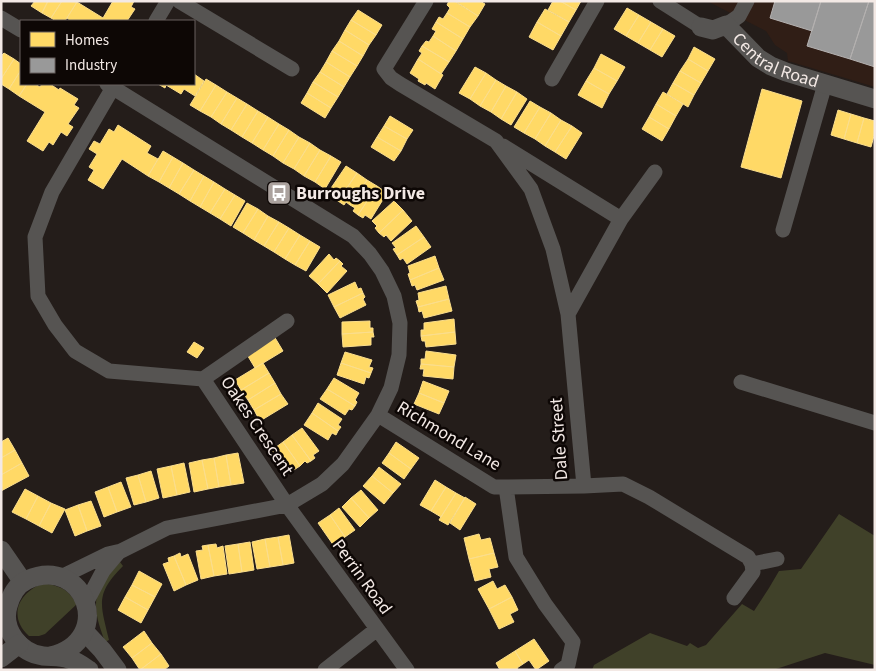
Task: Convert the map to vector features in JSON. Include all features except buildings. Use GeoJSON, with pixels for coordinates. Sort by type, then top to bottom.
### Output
{"type":"FeatureCollection","features":[{"type":"Feature","properties":{"kind":"street"},"geometry":{"type":"LineString","coordinates":[[157,20],[168,1]]}},
{"type":"Feature","properties":{"kind":"street"},"geometry":{"type":"LineString","coordinates":[[179,1],[292,69]]}},
{"type":"Feature","properties":{"kind":"street","name":"Dale Street"},"geometry":{"type":"LineString","coordinates":[[426,1],[384,69],[390,78],[621,219]]}},
{"type":"Feature","properties":{"kind":"street"},"geometry":{"type":"LineString","coordinates":[[552,79],[596,1]]}},
{"type":"Feature","properties":{"kind":"street","name":"Central Road"},"geometry":{"type":"LineString","coordinates":[[660,1],[701,27],[713,30],[726,25],[758,58],[786,72],[875,99]]}},
{"type":"Feature","properties":{"kind":"street"},"geometry":{"type":"LineString","coordinates":[[726,25],[739,16],[748,1]]}},
{"type":"Feature","properties":{"kind":"street"},"geometry":{"type":"LineString","coordinates":[[1,18],[20,29]]}},
{"type":"Feature","properties":{"kind":"street"},"geometry":{"type":"LineString","coordinates":[[783,230],[825,84]]}},
{"type":"Feature","properties":{"kind":"street"},"geometry":{"type":"LineString","coordinates":[[61,577],[108,554],[119,552],[167,528],[287,505],[322,484],[343,464],[378,414],[391,388],[398,355],[400,323],[394,296],[370,254],[353,236],[112,85]]}},
{"type":"Feature","properties":{"kind":"street","name":"Oakes Crescent"},"geometry":{"type":"LineString","coordinates":[[112,85],[52,192],[43,215],[35,238],[38,296],[55,325],[75,351],[109,370],[203,379],[287,505]]}},
{"type":"Feature","properties":{"kind":"street","name":"Dale Street"},"geometry":{"type":"LineString","coordinates":[[496,141],[531,189],[553,249],[568,314],[584,486],[506,487]]}},
{"type":"Feature","properties":{"kind":"street"},"geometry":{"type":"LineString","coordinates":[[568,314],[621,219],[655,172]]}},
{"type":"Feature","properties":{"kind":"street"},"geometry":{"type":"LineString","coordinates":[[203,379],[287,321]]}},
{"type":"Feature","properties":{"kind":"street"},"geometry":{"type":"LineString","coordinates":[[741,382],[875,423]]}},
{"type":"Feature","properties":{"kind":"street","name":"Richmond Lane"},"geometry":{"type":"LineString","coordinates":[[378,414],[494,487],[506,487],[516,557],[545,604],[573,642],[568,665],[561,670]]}},
{"type":"Feature","properties":{"kind":"street"},"geometry":{"type":"LineString","coordinates":[[584,486],[623,484],[748,557],[754,572],[734,598]]}},
{"type":"Feature","properties":{"kind":"street","name":"Perrin Road"},"geometry":{"type":"LineString","coordinates":[[287,505],[407,670]]}},
{"type":"Feature","properties":{"kind":"street"},"geometry":{"type":"LineString","coordinates":[[1,550],[23,582]]}},
{"type":"Feature","properties":{"kind":"street"},"geometry":{"type":"LineString","coordinates":[[86,604],[103,571],[119,552]]}},
{"type":"Feature","properties":{"kind":"street"},"geometry":{"type":"LineString","coordinates":[[752,564],[777,559]]}},
{"type":"Feature","properties":{"kind":"street"},"geometry":{"type":"LineString","coordinates":[[51,656],[62,653],[74,645],[85,632],[88,615],[86,604],[78,588],[61,577],[48,574],[38,575],[23,582],[10,598],[6,611],[7,624],[12,636],[19,644],[32,653],[69,659],[89,670]]}},
{"type":"Feature","properties":{"kind":"street"},"geometry":{"type":"LineString","coordinates":[[325,670],[377,629]]}},
{"type":"Feature","properties":{"kind":"street"},"geometry":{"type":"LineString","coordinates":[[85,632],[117,670]]}},
{"type":"Feature","properties":{"kind":"street"},"geometry":{"type":"LineString","coordinates":[[1,658],[19,644]]}},
{"type":"Feature","properties":{"kind":"shaded area"},"geometry":{"type":"Polygon","coordinates":[[[707,1],[875,1],[875,87],[788,61],[787,53],[775,45],[766,31],[707,1]]]}},
{"type":"Feature","properties":{"kind":"green space"},"geometry":{"type":"Polygon","coordinates":[[[839,514],[875,536],[875,665],[825,653],[773,670],[592,670],[594,665],[650,633],[687,646],[690,643],[698,648],[706,645],[742,604],[754,611],[779,571],[801,569],[839,514]]]}},
{"type":"Feature","properties":{"kind":"green space"},"geometry":{"type":"Polygon","coordinates":[[[120,562],[123,566],[107,585],[102,601],[109,640],[105,642],[97,615],[97,594],[104,580],[120,562]]]}},
{"type":"Feature","properties":{"kind":"green space"},"geometry":{"type":"Polygon","coordinates":[[[44,583],[63,589],[77,604],[45,634],[29,636],[19,621],[17,613],[19,605],[22,598],[28,592],[44,583]]]}},
{"type":"Feature","properties":{"kind":"place","name":"Burroughs Drive"},"geometry":{"type":"Point","coordinates":[279,193]}}]}
